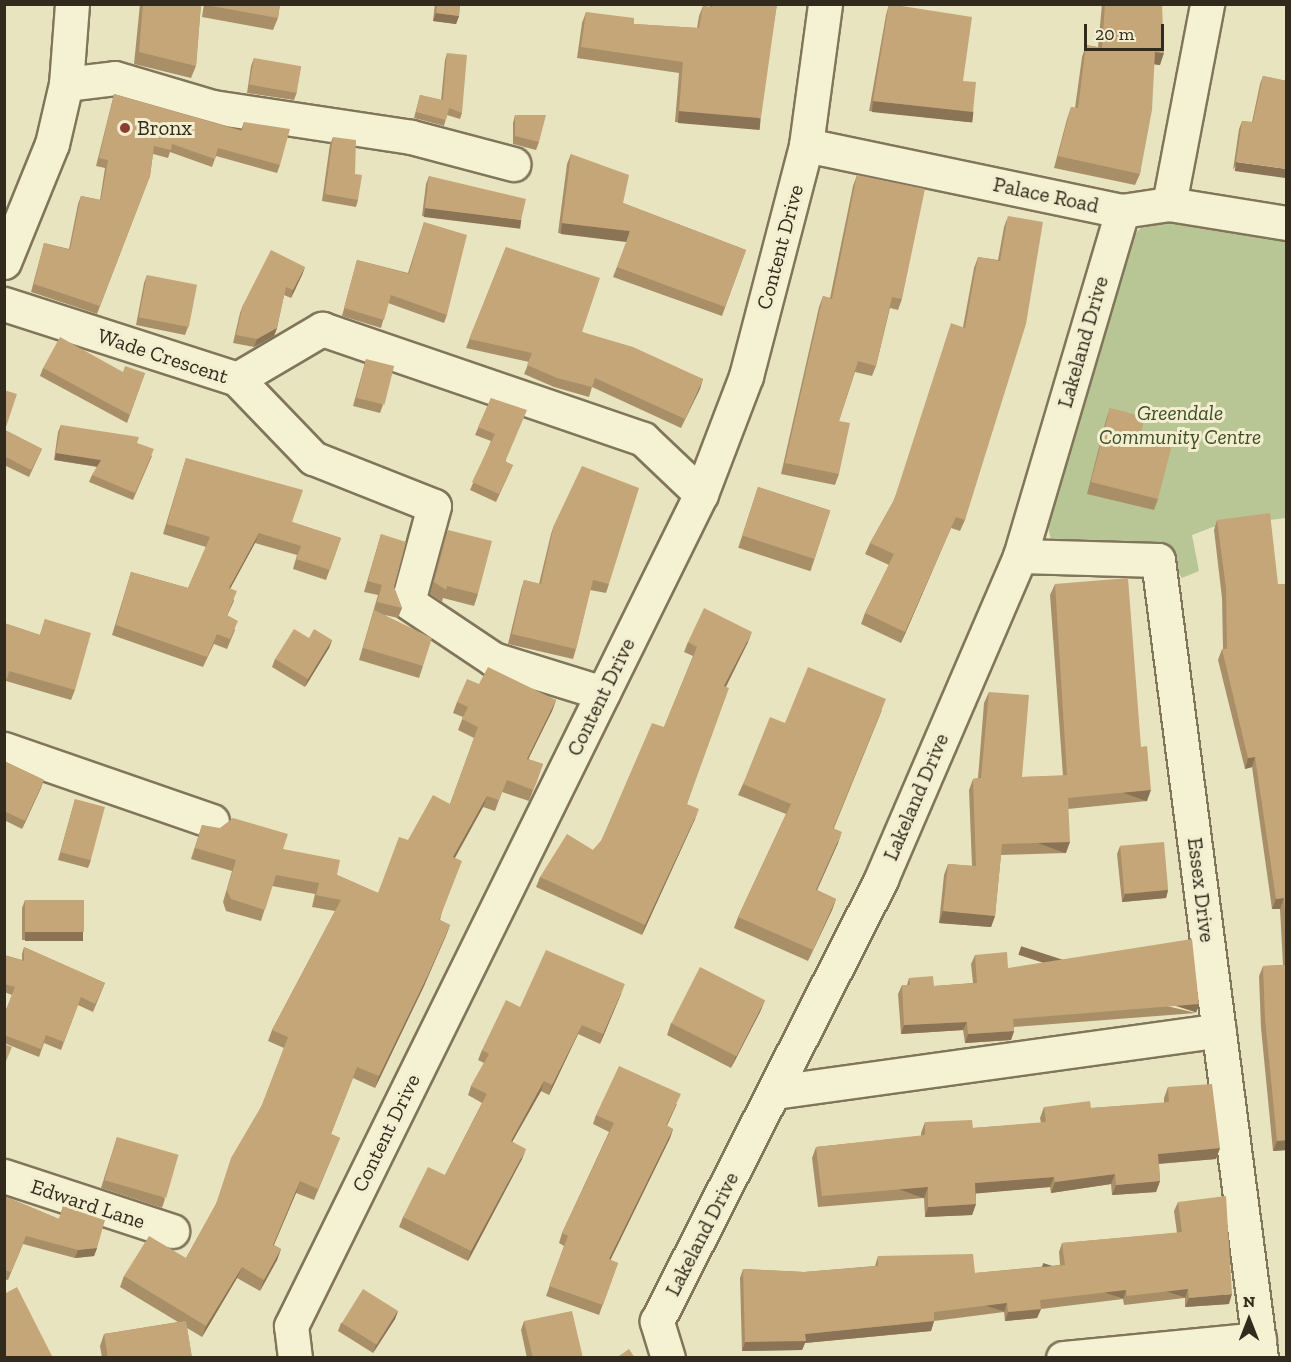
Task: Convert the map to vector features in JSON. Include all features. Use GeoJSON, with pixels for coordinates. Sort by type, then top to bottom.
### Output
{"type":"FeatureCollection","features":[{"type":"Feature","properties":{"kind":"street"},"geometry":{"type":"LineString","coordinates":[[4,262],[30,210],[66,84],[72,4]]}},
{"type":"Feature","properties":{"kind":"street","name":"Content Drive"},"geometry":{"type":"LineString","coordinates":[[295,1358],[291,1326],[701,494],[746,376],[806,145],[825,4]]}},
{"type":"Feature","properties":{"kind":"street"},"geometry":{"type":"LineString","coordinates":[[1168,204],[1207,4]]}},
{"type":"Feature","properties":{"kind":"street"},"geometry":{"type":"LineString","coordinates":[[66,84],[115,78],[213,107],[411,137],[513,164]]}},
{"type":"Feature","properties":{"kind":"street","name":"Palace Road"},"geometry":{"type":"LineString","coordinates":[[806,145],[1122,211],[1168,204],[1287,222]]}},
{"type":"Feature","properties":{"kind":"street","name":"Lakeland Drive"},"geometry":{"type":"LineString","coordinates":[[668,1358],[657,1321],[881,879],[1020,556],[1122,211]]}},
{"type":"Feature","properties":{"kind":"street","name":"Wade Crescent"},"geometry":{"type":"LineString","coordinates":[[4,304],[237,379],[313,458],[434,506],[408,602],[493,659],[603,693]]}},
{"type":"Feature","properties":{"kind":"street"},"geometry":{"type":"LineString","coordinates":[[237,379],[322,329],[643,439],[701,494]]}},
{"type":"Feature","properties":{"kind":"street","name":"Essex Drive"},"geometry":{"type":"LineString","coordinates":[[1020,556],[1158,560],[1260,1348]]}},
{"type":"Feature","properties":{"kind":"street"},"geometry":{"type":"LineString","coordinates":[[4,749],[212,821]]}},
{"type":"Feature","properties":{"kind":"street"},"geometry":{"type":"LineString","coordinates":[[775,1092],[1219,1030]]}},
{"type":"Feature","properties":{"kind":"street","name":"Edward Lane"},"geometry":{"type":"LineString","coordinates":[[4,1176],[171,1231]]}},
{"type":"Feature","properties":{"kind":"street"},"geometry":{"type":"LineString","coordinates":[[1063,1358],[1260,1348]]}},
{"type":"Feature","properties":{"kind":"green space","name":"Greendale Community Centre"},"geometry":{"type":"Polygon","coordinates":[[[1151,217],[1286,237],[1286,518],[1213,527],[1192,535],[1199,571],[1182,578],[1160,550],[1052,544],[1047,523],[1117,253],[1151,217]]]}},
{"type":"Feature","properties":{"kind":"building"},"geometry":{"type":"Polygon","coordinates":[[[143,4],[201,4],[196,66],[139,52],[143,4]]]}},
{"type":"Feature","properties":{"kind":"building"},"geometry":{"type":"Polygon","coordinates":[[[206,4],[280,4],[278,18],[206,4]]]}},
{"type":"Feature","properties":{"kind":"building"},"geometry":{"type":"Polygon","coordinates":[[[437,4],[460,4],[459,16],[436,13],[437,4]]]}},
{"type":"Feature","properties":{"kind":"building"},"geometry":{"type":"Polygon","coordinates":[[[712,4],[777,4],[761,118],[679,111],[683,62],[581,47],[586,12],[634,18],[634,24],[699,28],[703,6],[712,7],[712,4]]]}},
{"type":"Feature","properties":{"kind":"building"},"geometry":{"type":"Polygon","coordinates":[[[889,4],[972,17],[963,81],[976,82],[973,112],[873,101],[889,4]]]}},
{"type":"Feature","properties":{"kind":"building"},"geometry":{"type":"Polygon","coordinates":[[[1105,4],[1162,4],[1164,53],[1155,52],[1152,110],[1140,174],[1058,156],[1071,107],[1078,108],[1086,45],[1102,48],[1105,4]]]}},
{"type":"Feature","properties":{"kind":"building"},"geometry":{"type":"Polygon","coordinates":[[[447,53],[467,55],[462,113],[449,108],[446,120],[416,112],[420,95],[443,100],[447,53]]]}},
{"type":"Feature","properties":{"kind":"building"},"geometry":{"type":"Polygon","coordinates":[[[254,58],[301,66],[297,93],[249,85],[254,58]]]}},
{"type":"Feature","properties":{"kind":"building"},"geometry":{"type":"Polygon","coordinates":[[[1263,76],[1287,81],[1287,169],[1236,162],[1242,121],[1253,122],[1263,76]]]}},
{"type":"Feature","properties":{"kind":"building"},"geometry":{"type":"Polygon","coordinates":[[[114,94],[242,131],[244,122],[290,129],[280,165],[218,148],[215,159],[172,144],[171,150],[154,146],[150,176],[100,306],[34,284],[44,243],[70,250],[81,196],[101,200],[108,160],[99,158],[114,94]]]}},
{"type":"Feature","properties":{"kind":"building"},"geometry":{"type":"Polygon","coordinates":[[[515,115],[546,115],[539,142],[515,136],[515,115]]]}},
{"type":"Feature","properties":{"kind":"building"},"geometry":{"type":"Polygon","coordinates":[[[333,137],[356,140],[355,174],[362,175],[358,200],[325,194],[333,137]]]}},
{"type":"Feature","properties":{"kind":"building"},"geometry":{"type":"Polygon","coordinates":[[[571,154],[629,175],[623,203],[746,250],[725,307],[617,267],[630,231],[562,223],[571,154]]]}},
{"type":"Feature","properties":{"kind":"building"},"geometry":{"type":"Polygon","coordinates":[[[857,175],[925,189],[902,299],[892,297],[876,366],[858,361],[839,421],[850,423],[839,474],[785,463],[823,296],[832,299],[857,175]]]}},
{"type":"Feature","properties":{"kind":"building"},"geometry":{"type":"Polygon","coordinates":[[[429,176],[526,199],[521,220],[425,208],[429,176]]]}},
{"type":"Feature","properties":{"kind":"building"},"geometry":{"type":"Polygon","coordinates":[[[1008,216],[1043,222],[1026,324],[965,520],[956,517],[905,632],[865,613],[894,554],[870,543],[894,500],[951,323],[965,328],[978,257],[1000,261],[1008,216]]]}},
{"type":"Feature","properties":{"kind":"building"},"geometry":{"type":"Polygon","coordinates":[[[424,222],[467,235],[447,315],[391,295],[384,320],[344,308],[357,260],[409,274],[424,222]]]}},
{"type":"Feature","properties":{"kind":"building"},"geometry":{"type":"Polygon","coordinates":[[[506,247],[600,278],[582,332],[633,347],[703,379],[685,419],[595,378],[592,387],[557,378],[527,365],[532,353],[469,339],[506,247]]]}},
{"type":"Feature","properties":{"kind":"building"},"geometry":{"type":"Polygon","coordinates":[[[271,250],[305,267],[293,290],[286,287],[277,328],[257,339],[236,335],[243,305],[271,250]]]}},
{"type":"Feature","properties":{"kind":"building"},"geometry":{"type":"Polygon","coordinates":[[[147,275],[197,285],[189,327],[139,317],[147,275]]]}},
{"type":"Feature","properties":{"kind":"building"},"geometry":{"type":"Polygon","coordinates":[[[60,337],[123,372],[125,366],[145,373],[130,415],[43,368],[60,337]]]}},
{"type":"Feature","properties":{"kind":"building"},"geometry":{"type":"Polygon","coordinates":[[[366,359],[394,366],[384,405],[356,398],[366,359]]]}},
{"type":"Feature","properties":{"kind":"building"},"geometry":{"type":"Polygon","coordinates":[[[4,390],[17,394],[5,430],[42,449],[31,470],[4,456],[4,390]]]}},
{"type":"Feature","properties":{"kind":"building"},"geometry":{"type":"Polygon","coordinates":[[[491,398],[527,410],[505,462],[513,465],[499,494],[472,482],[495,434],[478,427],[491,398]]]}},
{"type":"Feature","properties":{"kind":"building"},"geometry":{"type":"Polygon","coordinates":[[[1110,408],[1145,417],[1140,437],[1172,445],[1158,499],[1091,482],[1110,408]]]}},
{"type":"Feature","properties":{"kind":"building"},"geometry":{"type":"Polygon","coordinates":[[[61,425],[139,437],[137,443],[154,449],[135,493],[92,475],[101,460],[56,453],[61,425]]]}},
{"type":"Feature","properties":{"kind":"building"},"geometry":{"type":"Polygon","coordinates":[[[186,458],[303,490],[292,522],[341,538],[330,570],[296,559],[301,546],[259,533],[229,588],[237,591],[227,615],[238,621],[230,639],[217,634],[207,657],[116,625],[131,572],[188,588],[210,537],[167,524],[186,458]]]}},
{"type":"Feature","properties":{"kind":"building"},"geometry":{"type":"Polygon","coordinates":[[[582,466],[639,488],[609,584],[593,580],[576,649],[512,634],[524,580],[541,584],[554,525],[582,466]]]}},
{"type":"Feature","properties":{"kind":"building"},"geometry":{"type":"Polygon","coordinates":[[[758,487],[830,510],[815,559],[742,536],[758,487]]]}},
{"type":"Feature","properties":{"kind":"building"},"geometry":{"type":"Polygon","coordinates":[[[1270,513],[1278,584],[1287,584],[1287,942],[1284,898],[1276,899],[1255,757],[1248,758],[1222,649],[1227,649],[1226,588],[1217,520],[1270,513]]]}},
{"type":"Feature","properties":{"kind":"building"},"geometry":{"type":"Polygon","coordinates":[[[448,530],[492,541],[478,594],[447,586],[446,590],[434,582],[448,530]]]}},
{"type":"Feature","properties":{"kind":"building"},"geometry":{"type":"Polygon","coordinates":[[[381,534],[406,542],[394,587],[402,608],[377,602],[382,585],[368,581],[381,534]]]}},
{"type":"Feature","properties":{"kind":"building"},"geometry":{"type":"Polygon","coordinates":[[[1128,578],[1141,747],[1147,746],[1151,790],[1068,798],[1070,842],[1002,844],[995,916],[943,911],[948,864],[976,866],[973,779],[981,778],[989,692],[1029,695],[1022,777],[1067,775],[1055,584],[1128,578]]]}},
{"type":"Feature","properties":{"kind":"building"},"geometry":{"type":"Polygon","coordinates":[[[704,608],[752,632],[724,686],[729,688],[687,804],[699,809],[645,925],[540,877],[567,834],[593,850],[601,841],[652,723],[664,727],[697,647],[688,642],[704,608]]]}},
{"type":"Feature","properties":{"kind":"building"},"geometry":{"type":"Polygon","coordinates":[[[374,610],[432,638],[423,666],[363,648],[374,610]]]}},
{"type":"Feature","properties":{"kind":"building"},"geometry":{"type":"Polygon","coordinates":[[[45,619],[91,633],[75,690],[9,671],[7,679],[4,678],[4,623],[40,635],[45,619]]]}},
{"type":"Feature","properties":{"kind":"building"},"geometry":{"type":"Polygon","coordinates":[[[294,629],[309,638],[314,629],[332,640],[308,679],[275,659],[294,629]]]}},
{"type":"Feature","properties":{"kind":"building"},"geometry":{"type":"Polygon","coordinates":[[[488,667],[556,700],[527,759],[543,764],[536,784],[533,790],[507,780],[499,800],[487,796],[453,857],[462,861],[439,920],[450,925],[379,1076],[357,1067],[331,1134],[340,1138],[318,1189],[300,1181],[273,1245],[281,1249],[264,1280],[242,1267],[206,1326],[124,1276],[149,1236],[186,1258],[216,1204],[231,1158],[262,1105],[288,1037],[272,1030],[341,900],[316,895],[319,883],[276,875],[265,910],[231,899],[227,890],[236,860],[195,848],[202,825],[220,828],[233,818],[288,834],[283,849],[340,860],[337,875],[378,893],[399,837],[408,840],[433,795],[450,804],[478,727],[462,719],[468,707],[457,702],[467,679],[479,684],[488,667]]]}},
{"type":"Feature","properties":{"kind":"building"},"geometry":{"type":"Polygon","coordinates":[[[808,667],[886,699],[833,828],[842,832],[816,890],[836,899],[813,950],[738,917],[791,804],[743,784],[770,717],[785,723],[808,667]]]}},
{"type":"Feature","properties":{"kind":"building"},"geometry":{"type":"Polygon","coordinates":[[[4,761],[44,780],[25,821],[4,811],[4,761]]]}},
{"type":"Feature","properties":{"kind":"building"},"geometry":{"type":"Polygon","coordinates":[[[75,799],[105,807],[91,860],[61,852],[75,799]]]}},
{"type":"Feature","properties":{"kind":"building"},"geometry":{"type":"Polygon","coordinates":[[[1164,842],[1168,890],[1124,894],[1120,846],[1164,842]]]}},
{"type":"Feature","properties":{"kind":"building"},"geometry":{"type":"Polygon","coordinates":[[[25,900],[84,900],[84,932],[25,932],[25,900]]]}},
{"type":"Feature","properties":{"kind":"building"},"geometry":{"type":"Polygon","coordinates":[[[1192,939],[1199,1004],[1013,1019],[1014,1031],[968,1034],[967,1022],[904,1025],[902,985],[910,985],[909,978],[933,976],[934,986],[977,983],[975,955],[1007,952],[1008,968],[1192,939]]]}},
{"type":"Feature","properties":{"kind":"building"},"geometry":{"type":"Polygon","coordinates":[[[24,947],[105,983],[95,1004],[81,997],[64,1042],[46,1035],[41,1049],[4,1035],[4,1015],[15,987],[4,984],[4,955],[24,961],[24,947]]]}},
{"type":"Feature","properties":{"kind":"building"},"geometry":{"type":"Polygon","coordinates":[[[546,950],[625,984],[603,1034],[582,1025],[552,1085],[544,1081],[511,1141],[526,1149],[471,1251],[403,1217],[428,1167],[445,1175],[487,1094],[471,1086],[489,1054],[482,1050],[506,1000],[520,1007],[546,950]]]}},
{"type":"Feature","properties":{"kind":"building"},"geometry":{"type":"Polygon","coordinates":[[[1287,965],[1287,1140],[1277,1141],[1265,1018],[1263,966],[1287,965]]]}},
{"type":"Feature","properties":{"kind":"building"},"geometry":{"type":"Polygon","coordinates":[[[700,967],[765,1000],[736,1056],[671,1023],[700,967]]]}},
{"type":"Feature","properties":{"kind":"building"},"geometry":{"type":"Polygon","coordinates":[[[4,1044],[12,1047],[4,1066],[4,1044]]]}},
{"type":"Feature","properties":{"kind":"building"},"geometry":{"type":"Polygon","coordinates":[[[619,1066],[681,1094],[666,1125],[673,1129],[609,1259],[618,1263],[603,1305],[549,1286],[568,1236],[562,1233],[614,1123],[596,1115],[619,1066]]]}},
{"type":"Feature","properties":{"kind":"building"},"geometry":{"type":"Polygon","coordinates":[[[1212,1084],[1220,1148],[1158,1154],[1160,1181],[1116,1185],[1115,1174],[1055,1182],[1054,1177],[975,1183],[976,1204],[928,1207],[928,1187],[822,1196],[816,1147],[925,1135],[925,1122],[972,1120],[973,1128],[1046,1122],[1044,1107],[1090,1101],[1091,1108],[1169,1102],[1168,1087],[1212,1084]]]}},
{"type":"Feature","properties":{"kind":"building"},"geometry":{"type":"Polygon","coordinates":[[[117,1137],[179,1155],[166,1198],[105,1180],[117,1137]]]}},
{"type":"Feature","properties":{"kind":"building"},"geometry":{"type":"Polygon","coordinates":[[[4,1196],[59,1219],[63,1206],[105,1220],[97,1248],[78,1250],[26,1236],[11,1272],[4,1270],[4,1196]]]}},
{"type":"Feature","properties":{"kind":"building"},"geometry":{"type":"Polygon","coordinates":[[[1226,1196],[1232,1294],[1189,1298],[1188,1289],[1127,1296],[1126,1290],[1040,1300],[1041,1309],[1008,1312],[1007,1303],[934,1312],[934,1321],[805,1334],[806,1341],[745,1342],[743,1269],[804,1272],[878,1266],[878,1256],[973,1254],[975,1273],[1065,1265],[1062,1243],[1182,1232],[1178,1202],[1226,1196]]]}},
{"type":"Feature","properties":{"kind":"building"},"geometry":{"type":"Polygon","coordinates":[[[17,1287],[53,1358],[4,1358],[4,1294],[17,1287]]]}},
{"type":"Feature","properties":{"kind":"building"},"geometry":{"type":"Polygon","coordinates":[[[363,1289],[398,1311],[377,1345],[342,1323],[363,1289]]]}},
{"type":"Feature","properties":{"kind":"building"},"geometry":{"type":"Polygon","coordinates":[[[572,1311],[583,1358],[533,1358],[524,1321],[572,1311]]]}},
{"type":"Feature","properties":{"kind":"building"},"geometry":{"type":"Polygon","coordinates":[[[186,1321],[192,1358],[108,1358],[104,1334],[186,1321]]]}},
{"type":"Feature","properties":{"kind":"building"},"geometry":{"type":"Polygon","coordinates":[[[629,1349],[635,1358],[616,1358],[629,1349]]]}},
{"type":"Feature","properties":{"kind":"place","name":"Bronx"},"geometry":{"type":"Point","coordinates":[125,128]}}]}
